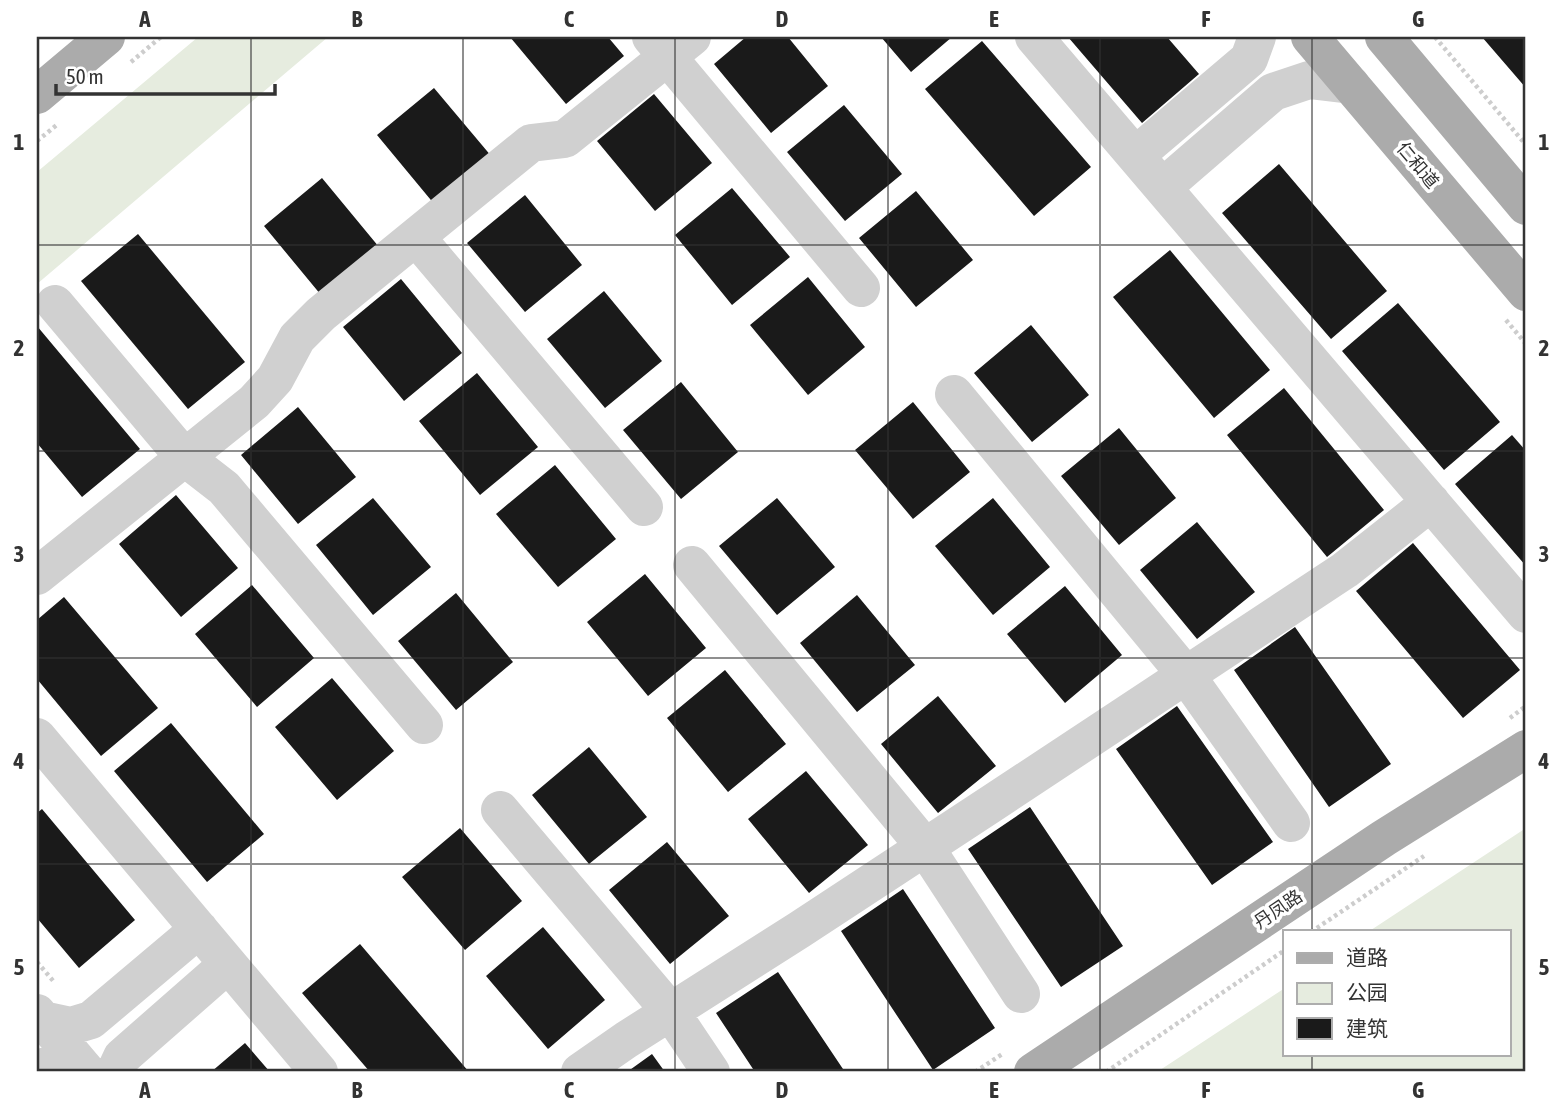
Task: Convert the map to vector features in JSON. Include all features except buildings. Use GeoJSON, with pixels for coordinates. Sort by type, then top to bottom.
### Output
{"type":"FeatureCollection","features":[{"type":"Feature","properties":{"kind":"main road"},"geometry":{"type":"LineString","coordinates":[[37,95],[106,37]]}},
{"type":"Feature","properties":{"kind":"main road","name":"仁和道"},"geometry":{"type":"LineString","coordinates":[[1310,37],[1526,292]]}},
{"type":"Feature","properties":{"kind":"main road"},"geometry":{"type":"LineString","coordinates":[[1388,39],[1526,206]]}},
{"type":"Feature","properties":{"kind":"main road","name":"丹凤路"},"geometry":{"type":"LineString","coordinates":[[1033,1072],[1384,838],[1526,749]]}},
{"type":"Feature","properties":{"kind":"street"},"geometry":{"type":"LineString","coordinates":[[1034,37],[1526,614]]}},
{"type":"Feature","properties":{"kind":"street"},"geometry":{"type":"LineString","coordinates":[[1136,155],[1249,59],[1257,37]]}},
{"type":"Feature","properties":{"kind":"street"},"geometry":{"type":"LineString","coordinates":[[37,576],[254,402],[275,379],[297,338],[321,314],[531,143],[565,139],[670,43],[861,288]]}},
{"type":"Feature","properties":{"kind":"street"},"geometry":{"type":"LineString","coordinates":[[1163,187],[1273,92],[1309,80],[1350,85]]}},
{"type":"Feature","properties":{"kind":"street"},"geometry":{"type":"LineString","coordinates":[[416,237],[644,507]]}},
{"type":"Feature","properties":{"kind":"street"},"geometry":{"type":"LineString","coordinates":[[55,304],[184,457],[224,488],[424,725]]}},
{"type":"Feature","properties":{"kind":"street"},"geometry":{"type":"LineString","coordinates":[[954,394],[1186,675],[1291,822]]}},
{"type":"Feature","properties":{"kind":"street"},"geometry":{"type":"LineString","coordinates":[[580,1072],[1345,570],[1431,502]]}},
{"type":"Feature","properties":{"kind":"street"},"geometry":{"type":"LineString","coordinates":[[692,565],[925,847],[1021,994]]}},
{"type":"Feature","properties":{"kind":"street"},"geometry":{"type":"LineString","coordinates":[[37,737],[319,1072]]}},
{"type":"Feature","properties":{"kind":"street"},"geometry":{"type":"LineString","coordinates":[[500,810],[670,1012],[711,1072]]}},
{"type":"Feature","properties":{"kind":"street"},"geometry":{"type":"LineString","coordinates":[[40,1017],[71,1026],[91,1020],[199,929]]}},
{"type":"Feature","properties":{"kind":"street"},"geometry":{"type":"LineString","coordinates":[[116,1072],[122,1057],[228,964]]}},
{"type":"Feature","properties":{"kind":"street"},"geometry":{"type":"LineString","coordinates":[[40,1017],[65,1065]]}},
{"type":"Feature","properties":{"kind":"path"},"geometry":{"type":"LineString","coordinates":[[1435,37],[1526,145]]}},
{"type":"Feature","properties":{"kind":"path"},"geometry":{"type":"LineString","coordinates":[[1314,930],[1435,849]]}},
{"type":"Feature","properties":{"kind":"path"},"geometry":{"type":"LineString","coordinates":[[1106,1072],[1283,951]]}},
{"type":"Feature","properties":{"kind":"green space"},"geometry":{"type":"Polygon","coordinates":[[[198,37],[328,37],[37,284],[37,172],[198,37]]]}},
{"type":"Feature","properties":{"kind":"green space"},"geometry":{"type":"Polygon","coordinates":[[[1526,828],[1526,1072],[1157,1072],[1283,989],[1283,1056],[1510,1056],[1510,930],[1371,930],[1526,828]]]}}]}
